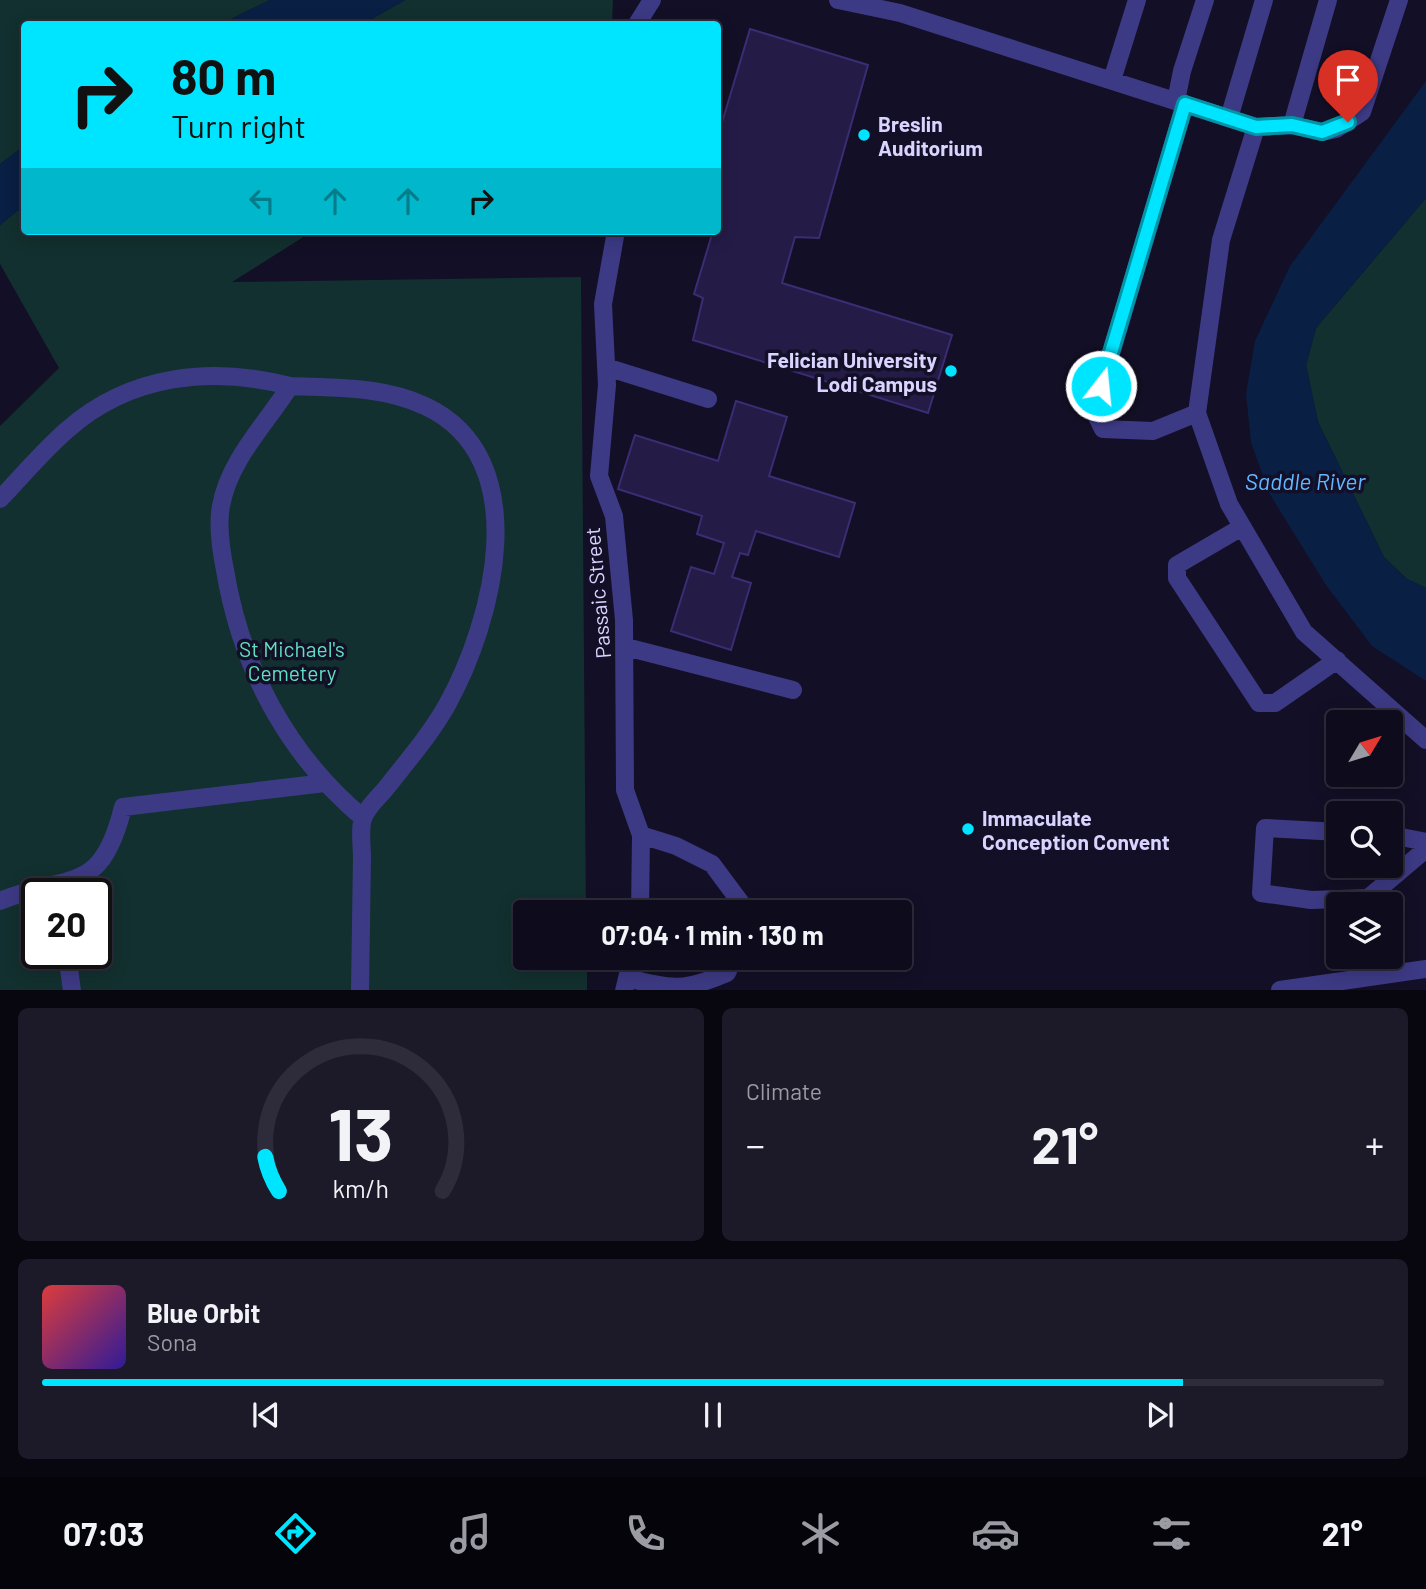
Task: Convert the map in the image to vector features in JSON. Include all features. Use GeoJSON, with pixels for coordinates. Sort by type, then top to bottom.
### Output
{"type":"FeatureCollection","features":[{"type":"Feature","properties":{"kind":"lane"},"geometry":{"type":"LineString","coordinates":[[639,21],[652,0]]}},
{"type":"Feature","properties":{"kind":"lane"},"geometry":{"type":"LineString","coordinates":[[838,0],[901,13],[1256,127],[1292,125],[1322,132],[1336,129],[1362,112],[1399,0]]}},
{"type":"Feature","properties":{"kind":"lane"},"geometry":{"type":"LineString","coordinates":[[1112,80],[1137,0]]}},
{"type":"Feature","properties":{"kind":"lane"},"geometry":{"type":"LineString","coordinates":[[1197,414],[1153,431],[1103,429],[1094,411],[1181,102],[1182,71],[1205,0]]}},
{"type":"Feature","properties":{"kind":"lane"},"geometry":{"type":"LineString","coordinates":[[1229,118],[1264,0]]}},
{"type":"Feature","properties":{"kind":"lane"},"geometry":{"type":"LineString","coordinates":[[1292,125],[1328,0]]}},
{"type":"Feature","properties":{"kind":"lane"},"geometry":{"type":"LineString","coordinates":[[1256,127],[1221,240],[1197,414],[1229,504],[1304,632],[1426,740]]}},
{"type":"Feature","properties":{"kind":"lane","name":"Passaic Street"},"geometry":{"type":"LineString","coordinates":[[615,235],[603,304],[606,367],[599,476],[614,516],[626,647],[625,790],[641,835],[640,900]]}},
{"type":"Feature","properties":{"kind":"lane"},"geometry":{"type":"LineString","coordinates":[[606,367],[708,400]]}},
{"type":"Feature","properties":{"kind":"lane"},"geometry":{"type":"LineString","coordinates":[[0,499],[69,428],[120,396],[178,377],[238,375],[290,386],[373,390],[425,406],[443,416],[460,431],[491,487],[496,507],[492,573],[476,637],[460,678],[436,724],[362,817],[360,990]]}},
{"type":"Feature","properties":{"kind":"lane"},"geometry":{"type":"LineString","coordinates":[[290,386],[232,473],[221,506],[221,549],[238,627],[274,714],[325,783],[362,817]]}},
{"type":"Feature","properties":{"kind":"lane"},"geometry":{"type":"LineString","coordinates":[[1242,527],[1177,565],[1177,578],[1259,703],[1275,704],[1336,660]]}},
{"type":"Feature","properties":{"kind":"lane"},"geometry":{"type":"LineString","coordinates":[[626,647],[793,690]]}},
{"type":"Feature","properties":{"kind":"lane"},"geometry":{"type":"LineString","coordinates":[[81,878],[107,855],[123,807],[325,783]]}},
{"type":"Feature","properties":{"kind":"lane"},"geometry":{"type":"LineString","coordinates":[[1326,831],[1265,828],[1261,893],[1311,900],[1368,898],[1392,878]]}},
{"type":"Feature","properties":{"kind":"lane"},"geometry":{"type":"LineString","coordinates":[[641,835],[676,846],[712,864],[739,900]]}},
{"type":"Feature","properties":{"kind":"lane"},"geometry":{"type":"LineString","coordinates":[[1403,837],[1426,842]]}},
{"type":"Feature","properties":{"kind":"lane"},"geometry":{"type":"LineString","coordinates":[[1403,868],[1426,849]]}},
{"type":"Feature","properties":{"kind":"lane"},"geometry":{"type":"LineString","coordinates":[[0,901],[21,892]]}},
{"type":"Feature","properties":{"kind":"lane"},"geometry":{"type":"LineString","coordinates":[[69,969],[72,990]]}},
{"type":"Feature","properties":{"kind":"lane"},"geometry":{"type":"LineString","coordinates":[[626,984],[665,988],[696,987],[728,970]]}},
{"type":"Feature","properties":{"kind":"lane"},"geometry":{"type":"LineString","coordinates":[[1280,990],[1426,970]]}},
{"type":"Feature","properties":{"kind":"green space"},"geometry":{"type":"Polygon","coordinates":[[[0,0],[270,0],[227,21],[21,21],[21,148],[0,164],[0,0]]]}},
{"type":"Feature","properties":{"kind":"green space"},"geometry":{"type":"Polygon","coordinates":[[[405,0],[613,0],[612,21],[368,21],[405,0]]]}},
{"type":"Feature","properties":{"kind":"green space"},"geometry":{"type":"Polygon","coordinates":[[[1426,198],[1426,588],[1407,579],[1384,557],[1318,422],[1306,365],[1316,328],[1426,198]]]}},
{"type":"Feature","properties":{"kind":"green space","name":"St Michael's Cemetery"},"geometry":{"type":"Polygon","coordinates":[[[17,211],[21,211],[21,235],[307,235],[232,282],[581,277],[586,900],[513,900],[513,970],[587,970],[587,990],[0,990],[0,426],[59,368],[0,264],[0,225],[17,211]]]}},
{"type":"Feature","properties":{"kind":"water"},"geometry":{"type":"Polygon","coordinates":[[[270,0],[405,0],[368,21],[227,21],[270,0]]]}},
{"type":"Feature","properties":{"kind":"water","name":"Saddle River"},"geometry":{"type":"Polygon","coordinates":[[[1426,81],[1426,198],[1316,328],[1306,365],[1318,422],[1384,557],[1407,579],[1426,588],[1426,681],[1372,646],[1326,585],[1269,493],[1251,442],[1246,394],[1255,341],[1290,266],[1426,81]]]}},
{"type":"Feature","properties":{"kind":"water"},"geometry":{"type":"Polygon","coordinates":[[[21,148],[21,211],[17,211],[0,225],[0,164],[21,148]]]}},
{"type":"Feature","properties":{"kind":"building"},"geometry":{"type":"Polygon","coordinates":[[[750,29],[868,65],[819,238],[795,237],[782,283],[952,335],[928,413],[693,340],[703,298],[694,294],[712,235],[721,235],[721,126],[750,29]]]}},
{"type":"Feature","properties":{"kind":"building"},"geometry":{"type":"Polygon","coordinates":[[[736,401],[787,417],[769,476],[855,503],[839,557],[756,531],[748,555],[740,553],[732,577],[751,583],[731,650],[671,631],[691,567],[714,574],[724,543],[697,534],[702,516],[618,489],[635,435],[718,461],[736,401]]]}},
{"type":"Feature","properties":{"kind":"place","name":"Breslin Auditorium"},"geometry":{"type":"Point","coordinates":[864,135]}},
{"type":"Feature","properties":{"kind":"place","name":"Felician University Lodi Campus"},"geometry":{"type":"Point","coordinates":[951,371]}},
{"type":"Feature","properties":{"kind":"place","name":"Immaculate Conception Convent"},"geometry":{"type":"Point","coordinates":[968,829]}},
{"type":"Feature","properties":{"kind":"route"},"geometry":{"type":"LineString","coordinates":[[1101,386],[1185,104],[1256,127],[1292,125],[1322,132],[1336,129],[1348,122]]}}]}
